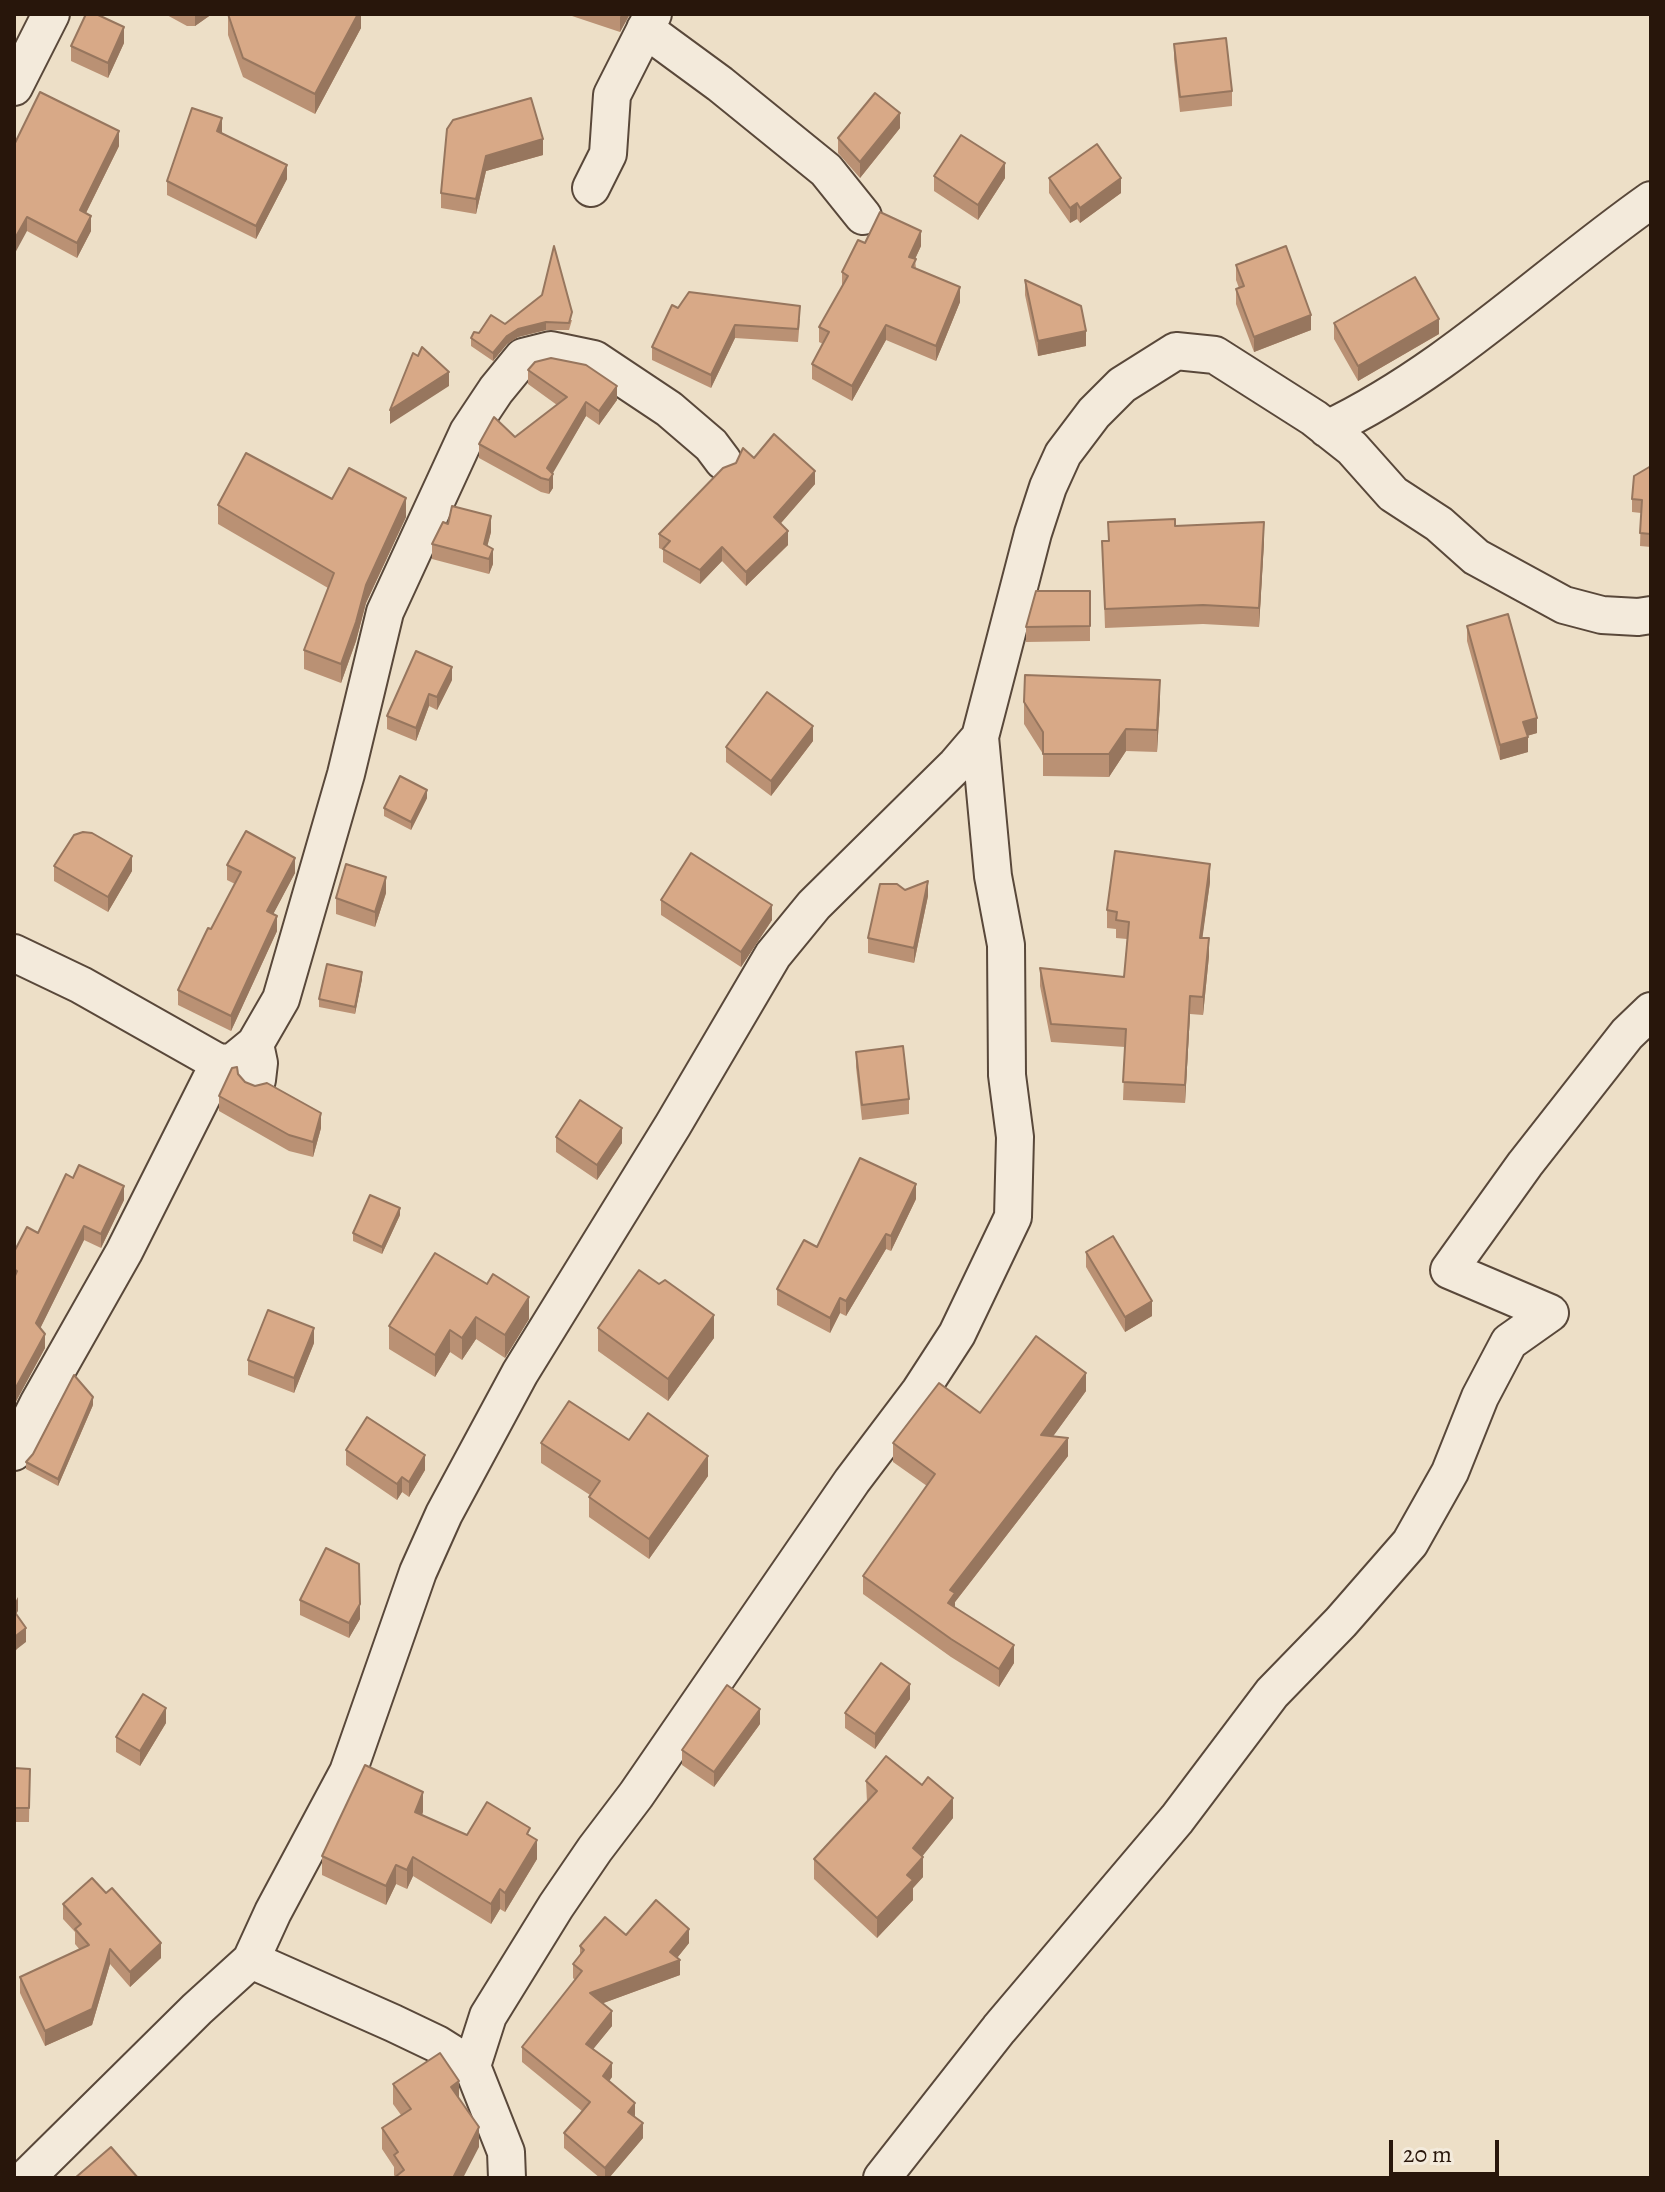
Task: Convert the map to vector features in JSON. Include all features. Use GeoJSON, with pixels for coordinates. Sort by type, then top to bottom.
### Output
{"type":"FeatureCollection","features":[{"type":"Feature","properties":{"kind":"street"},"geometry":{"type":"LineString","coordinates":[[14,87],[51,14]]}},
{"type":"Feature","properties":{"kind":"street"},"geometry":{"type":"LineString","coordinates":[[591,188],[608,154],[612,95],[649,21],[720,84],[826,170],[863,216]]}},
{"type":"Feature","properties":{"kind":"street"},"geometry":{"type":"LineString","coordinates":[[1327,429],[1377,404],[1427,372],[1598,237],[1651,200]]}},
{"type":"Feature","properties":{"kind":"street"},"geometry":{"type":"LineString","coordinates":[[14,953],[81,985],[219,1063],[233,1062],[255,1044],[281,999],[346,774],[385,612],[468,432],[496,390],[523,357],[551,350],[594,359],[669,409],[711,445],[723,461]]}},
{"type":"Feature","properties":{"kind":"street"},"geometry":{"type":"LineString","coordinates":[[472,2066],[488,2016],[556,1906],[852,1481],[920,1391],[957,1334],[1013,1217],[1015,1137],[1007,1075],[1006,945],[993,876],[980,737],[1033,533],[1048,487],[1063,454],[1094,413],[1122,385],[1176,351],[1215,355],[1352,448],[1393,494],[1439,524],[1476,557],[1564,605],[1602,615],[1651,615]]}},
{"type":"Feature","properties":{"kind":"street"},"geometry":{"type":"LineString","coordinates":[[26,2178],[251,1960],[273,1912],[348,1772],[418,1572],[444,1514],[520,1373],[773,955],[814,905],[956,765],[980,737]]}},
{"type":"Feature","properties":{"kind":"street"},"geometry":{"type":"LineString","coordinates":[[882,2178],[999,2029],[1177,1819],[1272,1693],[1341,1622],[1410,1543],[1450,1472],[1480,1397],[1509,1342],[1550,1313],[1449,1270],[1534,1153],[1627,1034],[1651,1011]]}},
{"type":"Feature","properties":{"kind":"street"},"geometry":{"type":"LineString","coordinates":[[255,1044],[259,1063],[257,1080]]}},
{"type":"Feature","properties":{"kind":"street"},"geometry":{"type":"LineString","coordinates":[[14,1452],[53,1376],[124,1252],[219,1063]]}},
{"type":"Feature","properties":{"kind":"street"},"geometry":{"type":"LineString","coordinates":[[251,1960],[437,2044],[472,2066],[506,2152],[507,2178]]}},
{"type":"Feature","properties":{"kind":"building"},"geometry":{"type":"Polygon","coordinates":[[[86,14],[96,14],[124,27],[108,63],[71,46],[86,14]]]}},
{"type":"Feature","properties":{"kind":"building"},"geometry":{"type":"Polygon","coordinates":[[[228,14],[358,14],[315,94],[243,58],[228,14]]]}},
{"type":"Feature","properties":{"kind":"building"},"geometry":{"type":"Polygon","coordinates":[[[1226,38],[1232,91],[1180,97],[1174,44],[1226,38]]]}},
{"type":"Feature","properties":{"kind":"building"},"geometry":{"type":"Polygon","coordinates":[[[40,92],[119,131],[80,210],[91,216],[77,243],[27,217],[14,240],[14,145],[40,92]]]}},
{"type":"Feature","properties":{"kind":"building"},"geometry":{"type":"Polygon","coordinates":[[[875,93],[900,113],[860,162],[838,138],[875,93]]]}},
{"type":"Feature","properties":{"kind":"building"},"geometry":{"type":"Polygon","coordinates":[[[531,98],[543,139],[486,156],[476,199],[441,193],[447,129],[453,120],[531,98]]]}},
{"type":"Feature","properties":{"kind":"building"},"geometry":{"type":"Polygon","coordinates":[[[192,108],[222,118],[217,131],[287,165],[256,226],[167,181],[192,108]]]}},
{"type":"Feature","properties":{"kind":"building"},"geometry":{"type":"Polygon","coordinates":[[[961,135],[1005,163],[978,205],[934,176],[961,135]]]}},
{"type":"Feature","properties":{"kind":"building"},"geometry":{"type":"Polygon","coordinates":[[[1097,144],[1121,178],[1080,208],[1077,203],[1070,208],[1049,178],[1097,144]]]}},
{"type":"Feature","properties":{"kind":"building"},"geometry":{"type":"Polygon","coordinates":[[[880,212],[921,231],[909,257],[916,259],[912,267],[960,287],[936,346],[886,325],[852,386],[812,364],[829,332],[819,327],[848,276],[842,272],[858,240],[865,243],[880,212]]]}},
{"type":"Feature","properties":{"kind":"building"},"geometry":{"type":"Polygon","coordinates":[[[554,246],[572,312],[569,323],[546,322],[518,329],[507,336],[493,353],[471,338],[474,332],[479,333],[491,315],[505,324],[542,295],[554,246]]]}},
{"type":"Feature","properties":{"kind":"building"},"geometry":{"type":"Polygon","coordinates":[[[1286,246],[1311,315],[1254,337],[1236,289],[1244,286],[1236,265],[1286,246]]]}},
{"type":"Feature","properties":{"kind":"building"},"geometry":{"type":"Polygon","coordinates":[[[1415,277],[1439,319],[1358,366],[1334,323],[1415,277]]]}},
{"type":"Feature","properties":{"kind":"building"},"geometry":{"type":"Polygon","coordinates":[[[1025,280],[1081,306],[1086,331],[1038,341],[1025,280]]]}},
{"type":"Feature","properties":{"kind":"building"},"geometry":{"type":"Polygon","coordinates":[[[689,292],[800,306],[798,329],[735,325],[711,375],[652,347],[672,305],[678,308],[689,292]]]}},
{"type":"Feature","properties":{"kind":"building"},"geometry":{"type":"Polygon","coordinates":[[[422,347],[449,372],[390,410],[413,353],[418,356],[422,347]]]}},
{"type":"Feature","properties":{"kind":"building"},"geometry":{"type":"Polygon","coordinates":[[[551,358],[586,365],[617,386],[599,411],[586,402],[547,468],[553,474],[549,480],[479,444],[494,417],[515,437],[567,397],[528,370],[535,362],[551,358]]]}},
{"type":"Feature","properties":{"kind":"building"},"geometry":{"type":"Polygon","coordinates":[[[774,434],[815,471],[774,517],[788,531],[746,572],[722,547],[700,570],[663,549],[670,541],[659,534],[723,468],[736,463],[743,448],[754,458],[774,434]]]}},
{"type":"Feature","properties":{"kind":"building"},"geometry":{"type":"Polygon","coordinates":[[[246,453],[332,499],[349,468],[406,498],[366,585],[341,664],[304,650],[334,573],[218,505],[246,453]]]}},
{"type":"Feature","properties":{"kind":"building"},"geometry":{"type":"Polygon","coordinates":[[[1651,466],[1651,534],[1640,533],[1642,500],[1632,499],[1634,476],[1651,466]]]}},
{"type":"Feature","properties":{"kind":"building"},"geometry":{"type":"Polygon","coordinates":[[[452,506],[491,516],[484,544],[493,549],[489,559],[432,544],[443,522],[448,524],[452,506]]]}},
{"type":"Feature","properties":{"kind":"building"},"geometry":{"type":"Polygon","coordinates":[[[1175,519],[1175,526],[1264,522],[1259,608],[1203,605],[1105,609],[1102,541],[1109,541],[1108,522],[1175,519]]]}},
{"type":"Feature","properties":{"kind":"building"},"geometry":{"type":"Polygon","coordinates":[[[1036,591],[1090,591],[1090,626],[1026,627],[1036,591]]]}},
{"type":"Feature","properties":{"kind":"building"},"geometry":{"type":"Polygon","coordinates":[[[1508,614],[1537,718],[1523,722],[1528,737],[1500,745],[1467,626],[1508,614]]]}},
{"type":"Feature","properties":{"kind":"building"},"geometry":{"type":"Polygon","coordinates":[[[416,651],[452,667],[437,697],[429,694],[416,728],[387,716],[416,651]]]}},
{"type":"Feature","properties":{"kind":"building"},"geometry":{"type":"Polygon","coordinates":[[[1025,675],[1160,680],[1157,730],[1126,729],[1109,754],[1043,754],[1043,732],[1024,702],[1025,675]]]}},
{"type":"Feature","properties":{"kind":"building"},"geometry":{"type":"Polygon","coordinates":[[[767,692],[813,726],[771,781],[726,747],[767,692]]]}},
{"type":"Feature","properties":{"kind":"building"},"geometry":{"type":"Polygon","coordinates":[[[400,776],[427,790],[411,822],[384,808],[400,776]]]}},
{"type":"Feature","properties":{"kind":"building"},"geometry":{"type":"Polygon","coordinates":[[[246,831],[295,858],[267,911],[277,916],[231,1016],[178,990],[208,928],[211,929],[241,872],[227,865],[246,831]]]}},
{"type":"Feature","properties":{"kind":"building"},"geometry":{"type":"Polygon","coordinates":[[[92,833],[132,856],[108,897],[54,866],[74,835],[92,833]]]}},
{"type":"Feature","properties":{"kind":"building"},"geometry":{"type":"Polygon","coordinates":[[[1115,851],[1210,864],[1200,938],[1209,938],[1203,997],[1190,996],[1185,1085],[1123,1082],[1126,1029],[1051,1024],[1040,968],[1124,977],[1129,922],[1116,920],[1117,912],[1107,910],[1115,851]]]}},
{"type":"Feature","properties":{"kind":"building"},"geometry":{"type":"Polygon","coordinates":[[[691,853],[772,905],[741,952],[661,900],[691,853]]]}},
{"type":"Feature","properties":{"kind":"building"},"geometry":{"type":"Polygon","coordinates":[[[346,864],[386,877],[375,912],[336,898],[346,864]]]}},
{"type":"Feature","properties":{"kind":"building"},"geometry":{"type":"Polygon","coordinates":[[[928,881],[914,948],[868,938],[880,884],[897,884],[905,890],[928,881]]]}},
{"type":"Feature","properties":{"kind":"building"},"geometry":{"type":"Polygon","coordinates":[[[327,964],[362,972],[355,1007],[319,999],[327,964]]]}},
{"type":"Feature","properties":{"kind":"building"},"geometry":{"type":"Polygon","coordinates":[[[903,1046],[909,1099],[862,1105],[856,1052],[903,1046]]]}},
{"type":"Feature","properties":{"kind":"building"},"geometry":{"type":"Polygon","coordinates":[[[237,1067],[238,1074],[245,1082],[255,1086],[267,1083],[321,1113],[313,1142],[289,1135],[219,1096],[232,1068],[237,1067]]]}},
{"type":"Feature","properties":{"kind":"building"},"geometry":{"type":"Polygon","coordinates":[[[580,1100],[622,1128],[597,1165],[556,1137],[580,1100]]]}},
{"type":"Feature","properties":{"kind":"building"},"geometry":{"type":"Polygon","coordinates":[[[860,1158],[916,1184],[891,1236],[886,1234],[846,1301],[840,1298],[830,1318],[777,1289],[804,1240],[817,1247],[860,1158]]]}},
{"type":"Feature","properties":{"kind":"building"},"geometry":{"type":"Polygon","coordinates":[[[79,1165],[124,1186],[101,1234],[84,1226],[36,1323],[45,1334],[14,1391],[14,1278],[17,1271],[14,1269],[14,1252],[27,1227],[38,1233],[66,1174],[73,1178],[79,1165]]]}},
{"type":"Feature","properties":{"kind":"building"},"geometry":{"type":"Polygon","coordinates":[[[370,1195],[400,1208],[382,1247],[353,1233],[370,1195]]]}},
{"type":"Feature","properties":{"kind":"building"},"geometry":{"type":"Polygon","coordinates":[[[1113,1236],[1152,1301],[1125,1317],[1086,1252],[1113,1236]]]}},
{"type":"Feature","properties":{"kind":"building"},"geometry":{"type":"Polygon","coordinates":[[[435,1253],[487,1284],[493,1274],[529,1297],[505,1335],[476,1317],[462,1338],[450,1330],[435,1355],[389,1326],[435,1253]]]}},
{"type":"Feature","properties":{"kind":"building"},"geometry":{"type":"Polygon","coordinates":[[[639,1270],[659,1284],[665,1280],[714,1315],[668,1379],[598,1328],[639,1270]]]}},
{"type":"Feature","properties":{"kind":"building"},"geometry":{"type":"Polygon","coordinates":[[[268,1310],[314,1328],[294,1378],[248,1360],[268,1310]]]}},
{"type":"Feature","properties":{"kind":"building"},"geometry":{"type":"Polygon","coordinates":[[[1036,1336],[1086,1373],[1041,1435],[1068,1438],[950,1590],[955,1593],[948,1603],[1014,1645],[999,1669],[863,1576],[935,1474],[893,1443],[939,1383],[980,1413],[1036,1336]]]}},
{"type":"Feature","properties":{"kind":"building"},"geometry":{"type":"Polygon","coordinates":[[[74,1375],[93,1397],[58,1479],[26,1462],[74,1375]]]}},
{"type":"Feature","properties":{"kind":"building"},"geometry":{"type":"Polygon","coordinates":[[[569,1401],[629,1440],[648,1413],[708,1456],[649,1539],[589,1497],[600,1481],[541,1443],[569,1401]]]}},
{"type":"Feature","properties":{"kind":"building"},"geometry":{"type":"Polygon","coordinates":[[[367,1417],[425,1455],[409,1482],[402,1477],[397,1484],[346,1450],[367,1417]]]}},
{"type":"Feature","properties":{"kind":"building"},"geometry":{"type":"Polygon","coordinates":[[[326,1548],[359,1564],[360,1604],[349,1623],[300,1600],[326,1548]]]}},
{"type":"Feature","properties":{"kind":"building"},"geometry":{"type":"Polygon","coordinates":[[[14,1611],[26,1628],[14,1640],[14,1611]]]}},
{"type":"Feature","properties":{"kind":"building"},"geometry":{"type":"Polygon","coordinates":[[[881,1663],[910,1684],[875,1734],[845,1713],[881,1663]]]}},
{"type":"Feature","properties":{"kind":"building"},"geometry":{"type":"Polygon","coordinates":[[[727,1685],[760,1709],[714,1772],[682,1750],[727,1685]]]}},
{"type":"Feature","properties":{"kind":"building"},"geometry":{"type":"Polygon","coordinates":[[[143,1694],[166,1708],[140,1751],[116,1737],[143,1694]]]}},
{"type":"Feature","properties":{"kind":"building"},"geometry":{"type":"Polygon","coordinates":[[[886,1756],[922,1785],[928,1777],[953,1798],[913,1848],[923,1857],[907,1875],[913,1880],[877,1918],[814,1859],[877,1791],[866,1781],[886,1756]]]}},
{"type":"Feature","properties":{"kind":"building"},"geometry":{"type":"Polygon","coordinates":[[[365,1765],[423,1792],[415,1812],[467,1835],[487,1802],[530,1828],[527,1834],[537,1840],[505,1893],[500,1889],[491,1904],[413,1857],[407,1870],[396,1865],[386,1886],[322,1856],[365,1765]]]}},
{"type":"Feature","properties":{"kind":"building"},"geometry":{"type":"Polygon","coordinates":[[[14,1768],[30,1769],[29,1808],[14,1808],[14,1768]]]}},
{"type":"Feature","properties":{"kind":"building"},"geometry":{"type":"Polygon","coordinates":[[[92,1878],[106,1893],[112,1888],[161,1943],[130,1972],[110,1949],[92,2009],[45,2031],[20,1977],[89,1945],[75,1929],[81,1924],[63,1904],[92,1878]]]}},
{"type":"Feature","properties":{"kind":"building"},"geometry":{"type":"Polygon","coordinates":[[[656,1900],[689,1929],[670,1952],[680,1960],[590,1993],[612,2011],[586,2044],[612,2063],[603,2076],[635,2103],[628,2112],[643,2123],[605,2168],[564,2133],[590,2102],[522,2047],[582,1971],[573,1964],[584,1950],[580,1946],[605,1917],[626,1935],[656,1900]]]}},
{"type":"Feature","properties":{"kind":"building"},"geometry":{"type":"Polygon","coordinates":[[[440,2053],[459,2081],[451,2087],[479,2127],[453,2178],[394,2178],[404,2170],[394,2155],[398,2152],[382,2128],[411,2109],[393,2084],[440,2053]]]}},
{"type":"Feature","properties":{"kind":"building"},"geometry":{"type":"Polygon","coordinates":[[[111,2147],[138,2178],[75,2178],[111,2147]]]}}]}
